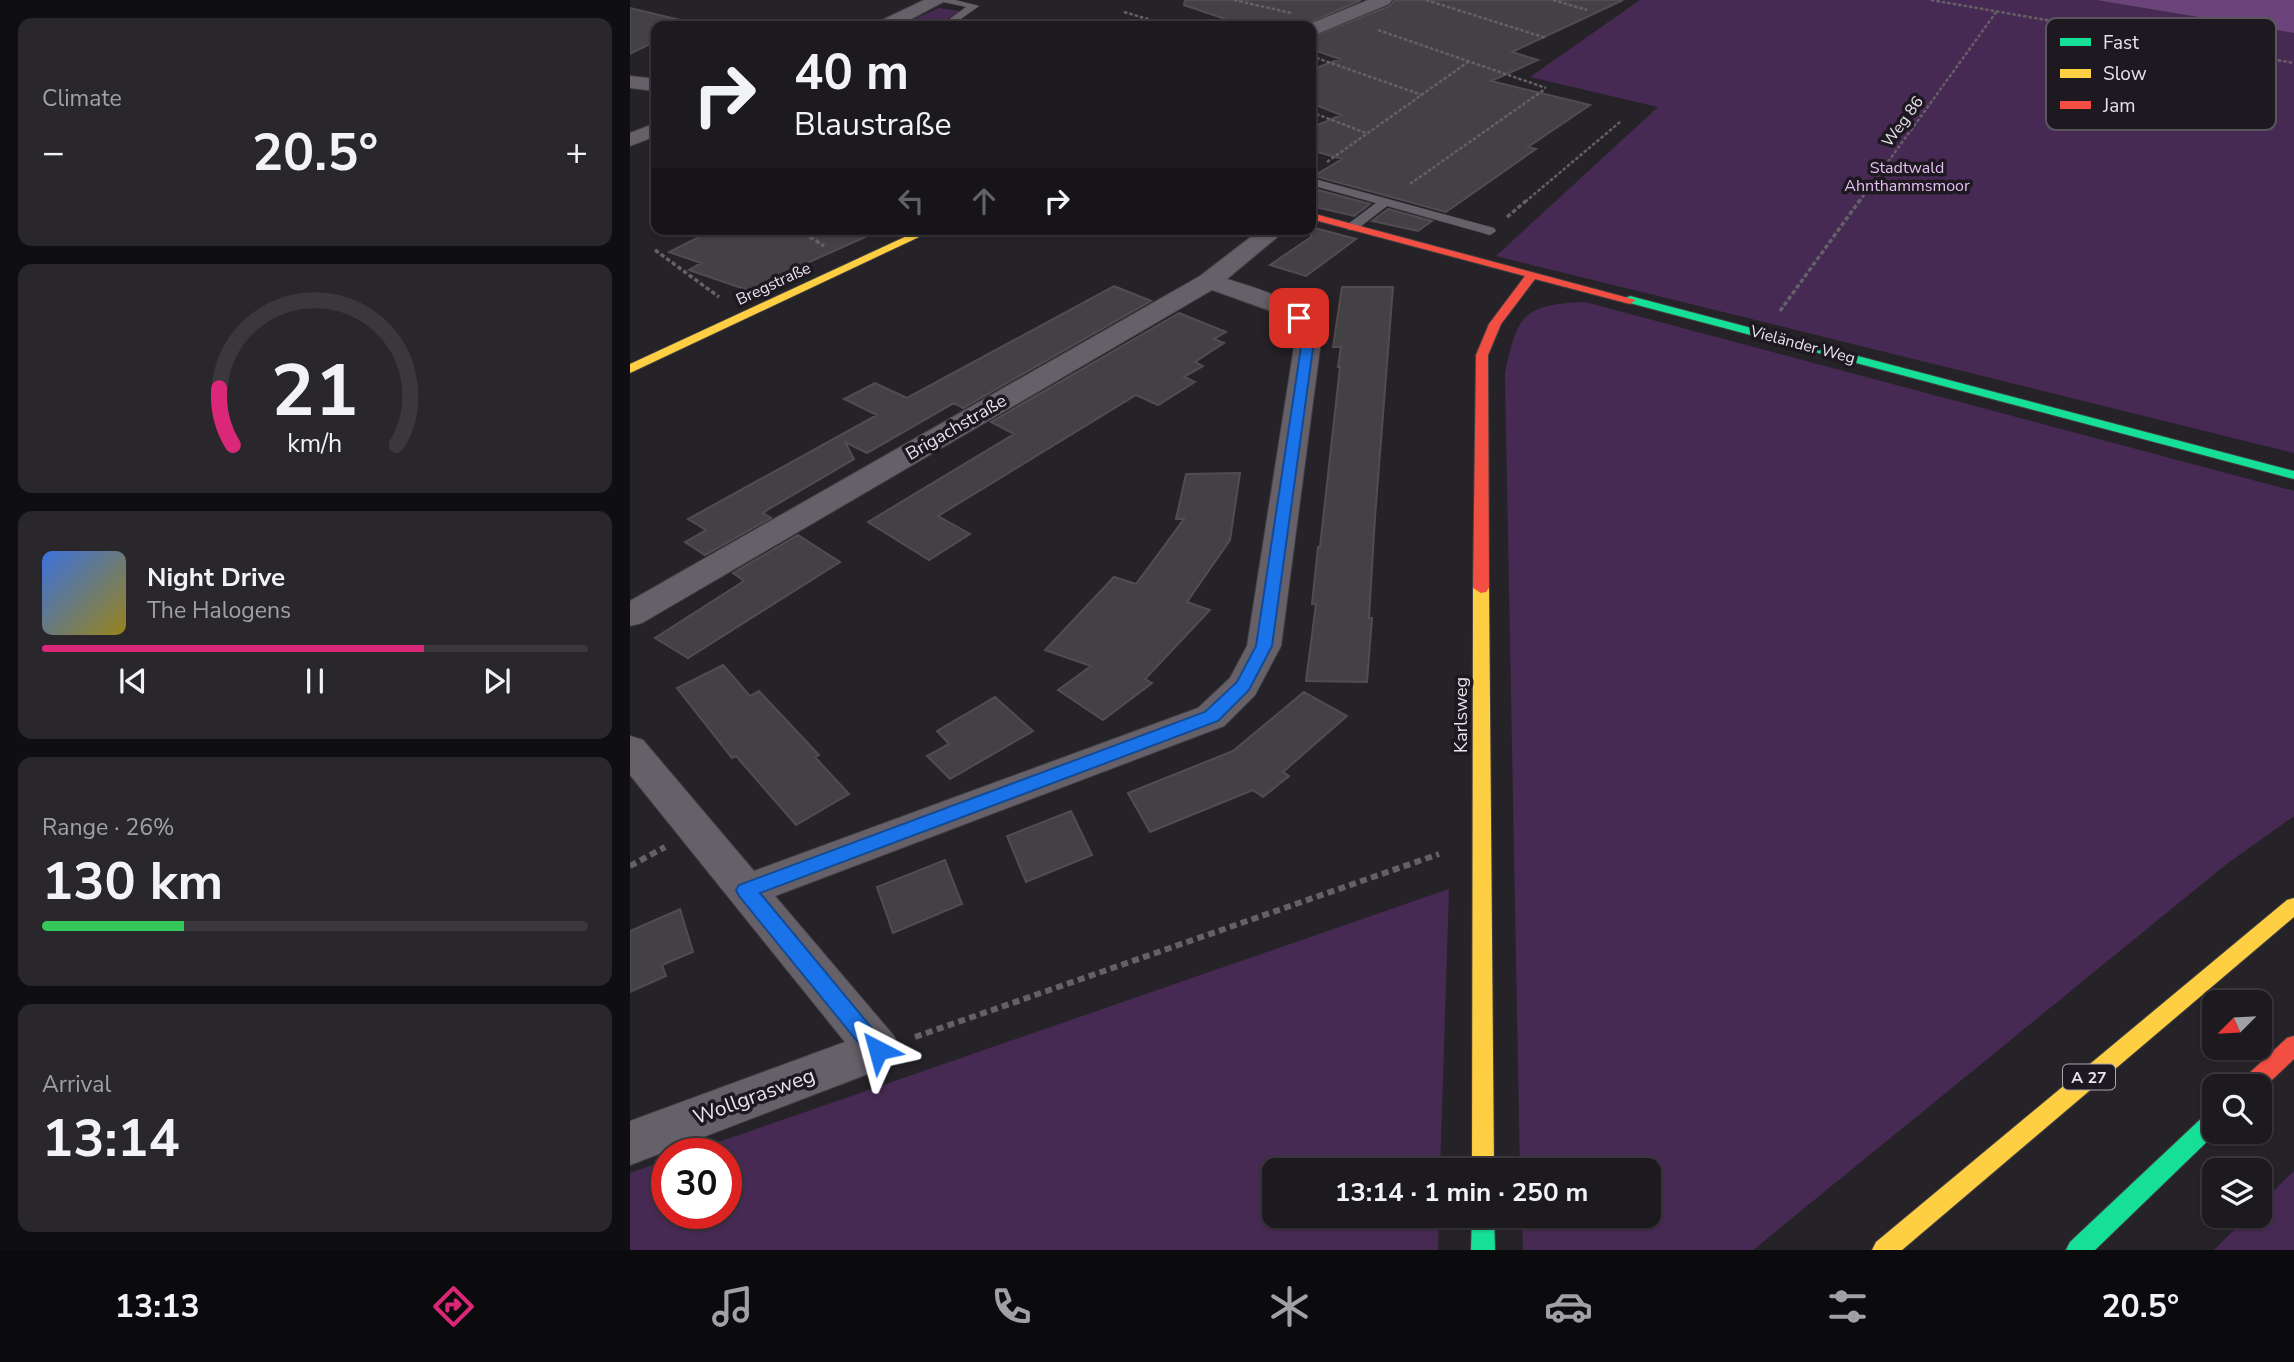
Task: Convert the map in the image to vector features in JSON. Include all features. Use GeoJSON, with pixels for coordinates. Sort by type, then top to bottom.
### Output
{"type":"FeatureCollection","features":[{"type":"Feature","properties":{"kind":"main road","name":"Vieländer Weg"},"geometry":{"type":"LineString","coordinates":[[1316,217],[2294,475]]}},
{"type":"Feature","properties":{"kind":"main road","name":"Bregstraße"},"geometry":{"type":"LineString","coordinates":[[630,369],[918,235]]}},
{"type":"Feature","properties":{"kind":"main road","name":"Karlsweg"},"geometry":{"type":"LineString","coordinates":[[1483,1158],[1480,840],[1482,355],[1495,324],[1532,275]]}},
{"type":"Feature","properties":{"kind":"main road","name":"A 27"},"geometry":{"type":"LineString","coordinates":[[1885,1250],[2294,906]]}},
{"type":"Feature","properties":{"kind":"main road"},"geometry":{"type":"LineString","coordinates":[[2264,1074],[2294,1045]]}},
{"type":"Feature","properties":{"kind":"main road"},"geometry":{"type":"LineString","coordinates":[[2078,1250],[2202,1132]]}},
{"type":"Feature","properties":{"kind":"main road"},"geometry":{"type":"LineString","coordinates":[[1483,1228],[1483,1250]]}},
{"type":"Feature","properties":{"kind":"street"},"geometry":{"type":"LineString","coordinates":[[895,21],[939,0]]}},
{"type":"Feature","properties":{"kind":"street"},"geometry":{"type":"LineString","coordinates":[[1316,28],[1383,0]]}},
{"type":"Feature","properties":{"kind":"street"},"geometry":{"type":"LineString","coordinates":[[630,82],[651,84]]}},
{"type":"Feature","properties":{"kind":"street"},"geometry":{"type":"LineString","coordinates":[[630,140],[651,131]]}},
{"type":"Feature","properties":{"kind":"street","name":"Brigachstraße"},"geometry":{"type":"LineString","coordinates":[[630,615],[1209,281],[1268,235]]}},
{"type":"Feature","properties":{"kind":"street"},"geometry":{"type":"LineString","coordinates":[[746,890],[1212,717],[1243,686],[1264,646],[1309,334],[1299,318],[1283,305],[1209,281]]}},
{"type":"Feature","properties":{"kind":"street"},"geometry":{"type":"LineString","coordinates":[[630,749],[878,1050]]}},
{"type":"Feature","properties":{"kind":"street","name":"Wollgrasweg"},"geometry":{"type":"LineString","coordinates":[[630,1143],[878,1050]]}},
{"type":"Feature","properties":{"kind":"lane"},"geometry":{"type":"LineString","coordinates":[[939,0],[974,6],[952,21]]}},
{"type":"Feature","properties":{"kind":"lane"},"geometry":{"type":"LineString","coordinates":[[1316,182],[1490,231]]}},
{"type":"Feature","properties":{"kind":"lane"},"geometry":{"type":"LineString","coordinates":[[1352,227],[1386,201]]}},
{"type":"Feature","properties":{"kind":"path"},"geometry":{"type":"LineString","coordinates":[[1234,0],[1335,20],[1546,88],[1386,201]]}},
{"type":"Feature","properties":{"kind":"path"},"geometry":{"type":"LineString","coordinates":[[1426,0],[1546,38]]}},
{"type":"Feature","properties":{"kind":"path"},"geometry":{"type":"LineString","coordinates":[[1553,0],[1587,10]]}},
{"type":"Feature","properties":{"kind":"path"},"geometry":{"type":"LineString","coordinates":[[1931,0],[2046,19]]}},
{"type":"Feature","properties":{"kind":"path","name":"Weg 86"},"geometry":{"type":"LineString","coordinates":[[1763,334],[1997,10]]}},
{"type":"Feature","properties":{"kind":"path"},"geometry":{"type":"LineString","coordinates":[[1124,12],[1154,21]]}},
{"type":"Feature","properties":{"kind":"path"},"geometry":{"type":"LineString","coordinates":[[1316,58],[1423,95]]}},
{"type":"Feature","properties":{"kind":"path"},"geometry":{"type":"LineString","coordinates":[[2276,60],[2294,63]]}},
{"type":"Feature","properties":{"kind":"path"},"geometry":{"type":"LineString","coordinates":[[1322,165],[1469,62]]}},
{"type":"Feature","properties":{"kind":"path"},"geometry":{"type":"LineString","coordinates":[[1316,114],[1367,134]]}},
{"type":"Feature","properties":{"kind":"path"},"geometry":{"type":"LineString","coordinates":[[1490,231],[1620,122]]}},
{"type":"Feature","properties":{"kind":"path"},"geometry":{"type":"LineString","coordinates":[[655,250],[745,316]]}},
{"type":"Feature","properties":{"kind":"path"},"geometry":{"type":"LineString","coordinates":[[878,1050],[1480,840]]}},
{"type":"Feature","properties":{"kind":"green space","name":"Stadtwald Ahnthammsmoor"},"geometry":{"type":"Polygon","coordinates":[[[1640,0],[2096,0],[2204,18],[2046,18],[2046,130],[2276,130],[2276,30],[2294,33],[2294,453],[1496,256],[1658,107],[1530,77],[1640,0]]]}},
{"type":"Feature","properties":{"kind":"green space"},"geometry":{"type":"Polygon","coordinates":[[[939,8],[960,11],[945,21],[910,21],[939,8]]]}},
{"type":"Feature","properties":{"kind":"green space"},"geometry":{"type":"Polygon","coordinates":[[[1585,302],[2294,491],[2294,816],[2224,866],[1753,1250],[1523,1250],[1522,1228],[1661,1228],[1661,1158],[1520,1158],[1505,373],[1514,338],[1527,316],[1536,310],[1565,303],[1585,302]]]}},
{"type":"Feature","properties":{"kind":"green space"},"geometry":{"type":"Polygon","coordinates":[[[1449,889],[1440,1158],[1262,1158],[1262,1228],[1439,1228],[1438,1250],[630,1250],[630,1173],[651,1166],[651,1229],[742,1229],[742,1138],[730,1138],[1449,889]]]}},
{"type":"Feature","properties":{"kind":"green space"},"geometry":{"type":"Polygon","coordinates":[[[2294,1171],[2294,1250],[2214,1250],[2236,1228],[2272,1228],[2272,1192],[2294,1171]]]}},
{"type":"Feature","properties":{"kind":"shaded area"},"geometry":{"type":"Polygon","coordinates":[[[2096,0],[2294,0],[2294,33],[2276,30],[2276,18],[2204,18],[2096,0]]]}},
{"type":"Feature","properties":{"kind":"building"},"geometry":{"type":"Polygon","coordinates":[[[1185,0],[1361,0],[1313,21],[1231,21],[1184,5],[1185,0]]]}},
{"type":"Feature","properties":{"kind":"building"},"geometry":{"type":"Polygon","coordinates":[[[1395,0],[1623,0],[1512,52],[1538,60],[1491,81],[1590,105],[1528,147],[1536,149],[1446,212],[1316,177],[1342,159],[1316,151],[1316,126],[1341,115],[1316,105],[1316,68],[1340,59],[1316,51],[1316,35],[1390,6],[1395,0]]]}},
{"type":"Feature","properties":{"kind":"building"},"geometry":{"type":"Polygon","coordinates":[[[630,8],[685,21],[651,21],[651,44],[630,54],[630,8]]]}},
{"type":"Feature","properties":{"kind":"building"},"geometry":{"type":"Polygon","coordinates":[[[1316,189],[1370,204],[1354,216],[1316,207],[1316,189]]]}},
{"type":"Feature","properties":{"kind":"building"},"geometry":{"type":"Polygon","coordinates":[[[1388,209],[1432,221],[1418,231],[1372,221],[1388,209]]]}},
{"type":"Feature","properties":{"kind":"building"},"geometry":{"type":"Polygon","coordinates":[[[1316,228],[1356,239],[1306,276],[1270,265],[1316,235],[1316,228]]]}},
{"type":"Feature","properties":{"kind":"building"},"geometry":{"type":"Polygon","coordinates":[[[703,235],[870,235],[747,290],[689,270],[701,263],[669,252],[703,235]]]}},
{"type":"Feature","properties":{"kind":"building"},"geometry":{"type":"Polygon","coordinates":[[[1114,286],[1151,301],[963,408],[954,403],[867,453],[845,442],[854,459],[763,513],[771,518],[705,555],[685,542],[706,530],[688,519],[877,415],[844,399],[875,383],[907,398],[1114,286]]]}},
{"type":"Feature","properties":{"kind":"building"},"geometry":{"type":"Polygon","coordinates":[[[1342,287],[1393,287],[1375,517],[1367,682],[1306,681],[1316,604],[1312,604],[1318,547],[1340,367],[1341,347],[1333,347],[1342,287]]]}},
{"type":"Feature","properties":{"kind":"building"},"geometry":{"type":"Polygon","coordinates":[[[1179,313],[1226,332],[1214,339],[1224,343],[1195,362],[1203,366],[1184,377],[1195,382],[1158,405],[1136,395],[938,516],[970,534],[929,560],[868,522],[1014,434],[991,422],[1179,313]]]}},
{"type":"Feature","properties":{"kind":"building"},"geometry":{"type":"Polygon","coordinates":[[[1240,473],[1230,540],[1187,602],[1210,610],[1145,679],[1152,683],[1103,720],[1058,690],[1091,666],[1045,650],[1114,577],[1136,584],[1184,519],[1176,519],[1186,474],[1240,473]]]}},
{"type":"Feature","properties":{"kind":"building"},"geometry":{"type":"Polygon","coordinates":[[[798,535],[840,562],[688,658],[655,638],[744,581],[733,573],[798,535]]]}},
{"type":"Feature","properties":{"kind":"building"},"geometry":{"type":"Polygon","coordinates":[[[723,665],[750,696],[759,691],[819,755],[815,757],[849,794],[796,825],[736,756],[732,758],[677,688],[723,665]]]}},
{"type":"Feature","properties":{"kind":"building"},"geometry":{"type":"Polygon","coordinates":[[[1304,692],[1347,716],[1283,772],[1289,776],[1263,797],[1253,790],[1150,832],[1128,793],[1233,751],[1304,692]]]}},
{"type":"Feature","properties":{"kind":"building"},"geometry":{"type":"Polygon","coordinates":[[[995,697],[1033,731],[950,779],[927,756],[949,744],[937,731],[995,697]]]}},
{"type":"Feature","properties":{"kind":"building"},"geometry":{"type":"Polygon","coordinates":[[[1071,811],[1092,855],[1026,882],[1007,836],[1071,811]]]}},
{"type":"Feature","properties":{"kind":"building"},"geometry":{"type":"Polygon","coordinates":[[[945,860],[962,904],[893,933],[877,887],[945,860]]]}},
{"type":"Feature","properties":{"kind":"building"},"geometry":{"type":"Polygon","coordinates":[[[680,909],[693,952],[662,965],[666,976],[630,992],[630,931],[680,909]]]}},
{"type":"Feature","properties":{"kind":"traffic: fast"},"geometry":{"type":"LineString","coordinates":[[1630,300],[2294,475]]}},
{"type":"Feature","properties":{"kind":"traffic: fast"},"geometry":{"type":"LineString","coordinates":[[2078,1250],[2202,1132]]}},
{"type":"Feature","properties":{"kind":"traffic: fast"},"geometry":{"type":"LineString","coordinates":[[1483,1228],[1483,1250]]}},
{"type":"Feature","properties":{"kind":"traffic: slow"},"geometry":{"type":"LineString","coordinates":[[630,369],[918,235]]}},
{"type":"Feature","properties":{"kind":"traffic: slow"},"geometry":{"type":"LineString","coordinates":[[1481,588],[1483,1158]]}},
{"type":"Feature","properties":{"kind":"traffic: slow"},"geometry":{"type":"LineString","coordinates":[[1884,1250],[2294,906]]}},
{"type":"Feature","properties":{"kind":"traffic: jam"},"geometry":{"type":"LineString","coordinates":[[1316,217],[1630,300]]}},
{"type":"Feature","properties":{"kind":"traffic: jam"},"geometry":{"type":"LineString","coordinates":[[1481,588],[1482,355],[1495,324],[1532,275]]}},
{"type":"Feature","properties":{"kind":"traffic: jam"},"geometry":{"type":"LineString","coordinates":[[2264,1074],[2294,1045]]}},
{"type":"Feature","properties":{"kind":"route"},"geometry":{"type":"LineString","coordinates":[[878,1050],[746,890],[1212,717],[1243,686],[1264,646],[1309,334],[1299,318]]}}]}
